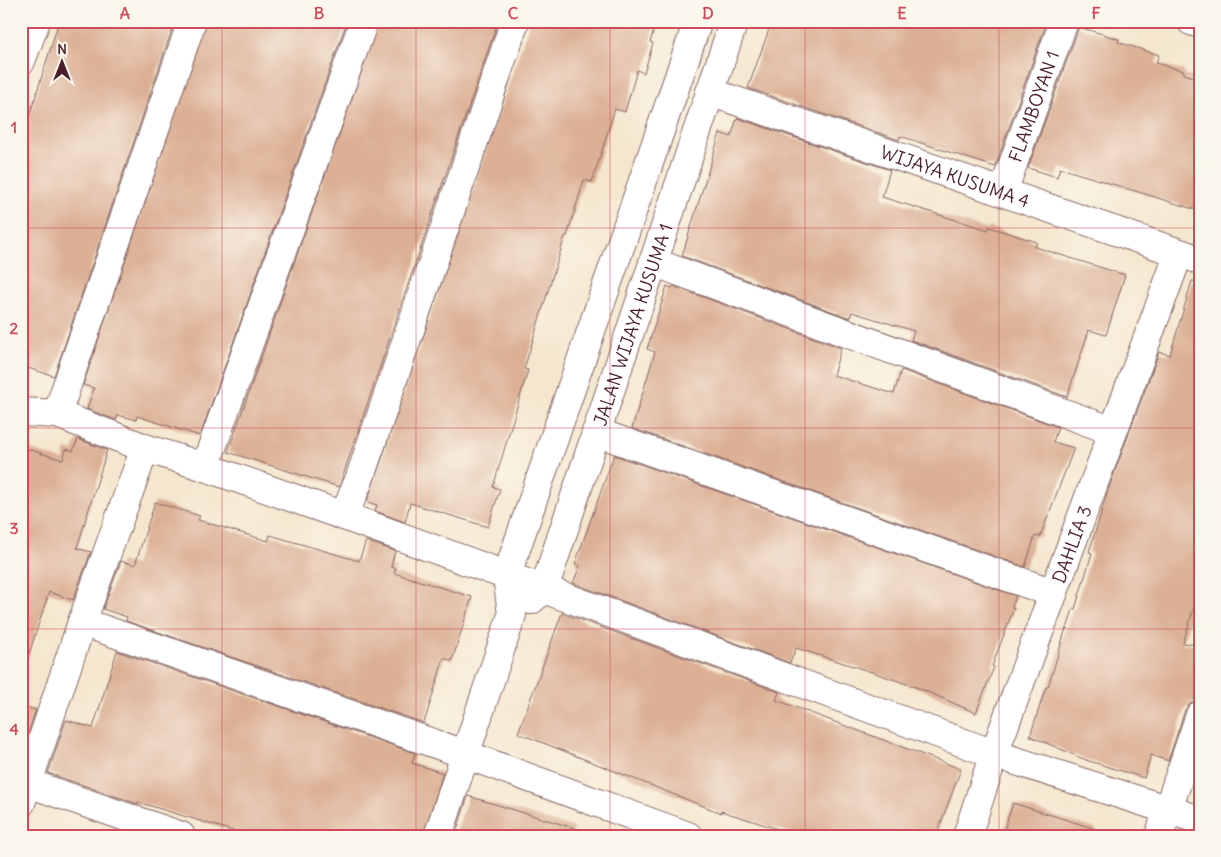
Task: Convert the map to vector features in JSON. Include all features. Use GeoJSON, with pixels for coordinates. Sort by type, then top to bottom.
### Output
{"type":"FeatureCollection","features":[{"type":"Feature","properties":{"kind":"street"},"geometry":{"type":"LineString","coordinates":[[21,61],[36,21]]}},
{"type":"Feature","properties":{"kind":"street"},"geometry":{"type":"LineString","coordinates":[[57,414],[192,21]]}},
{"type":"Feature","properties":{"kind":"street"},"geometry":{"type":"LineString","coordinates":[[205,467],[364,21]]}},
{"type":"Feature","properties":{"kind":"street"},"geometry":{"type":"LineString","coordinates":[[344,516],[362,471],[514,21]]}},
{"type":"Feature","properties":{"kind":"street","name":"JALAN WIJAYA KUSUMA 1"},"geometry":{"type":"LineString","coordinates":[[438,836],[512,615],[508,575],[698,21]]}},
{"type":"Feature","properties":{"kind":"street","name":"JALAN WIJAYA KUSUMA 1"},"geometry":{"type":"LineString","coordinates":[[544,589],[734,21]]}},
{"type":"Feature","properties":{"kind":"street","name":"FLAMBOYAN 1"},"geometry":{"type":"LineString","coordinates":[[1003,192],[1064,21]]}},
{"type":"Feature","properties":{"kind":"street"},"geometry":{"type":"LineString","coordinates":[[1192,21],[1200,24]]}},
{"type":"Feature","properties":{"kind":"street","name":"WIJAYA KUSUMA 4"},"geometry":{"type":"LineString","coordinates":[[710,92],[1190,256]]}},
{"type":"Feature","properties":{"kind":"street","name":"DAHLIA 3"},"geometry":{"type":"LineString","coordinates":[[967,836],[994,754],[1113,431],[1190,256]]}},
{"type":"Feature","properties":{"kind":"street"},"geometry":{"type":"LineString","coordinates":[[653,262],[1113,431]]}},
{"type":"Feature","properties":{"kind":"street"},"geometry":{"type":"LineString","coordinates":[[21,412],[57,414],[145,448],[205,467],[508,575],[994,754],[1200,820]]}},
{"type":"Feature","properties":{"kind":"street"},"geometry":{"type":"LineString","coordinates":[[596,432],[1053,593]]}},
{"type":"Feature","properties":{"kind":"street"},"geometry":{"type":"LineString","coordinates":[[145,448],[82,622],[24,793],[181,836]]}},
{"type":"Feature","properties":{"kind":"street"},"geometry":{"type":"LineString","coordinates":[[512,615],[544,589]]}},
{"type":"Feature","properties":{"kind":"street"},"geometry":{"type":"LineString","coordinates":[[82,622],[465,755],[688,836]]}},
{"type":"Feature","properties":{"kind":"street"},"geometry":{"type":"LineString","coordinates":[[1159,836],[1200,715]]}},
{"type":"Feature","properties":{"kind":"building"},"geometry":{"type":"Polygon","coordinates":[[[59,21],[175,21],[54,376],[21,366],[21,143],[59,21]]]}},
{"type":"Feature","properties":{"kind":"building"},"geometry":{"type":"Polygon","coordinates":[[[207,21],[347,21],[200,436],[137,416],[136,420],[118,415],[116,420],[87,409],[94,388],[83,385],[207,21]]]}},
{"type":"Feature","properties":{"kind":"building"},"geometry":{"type":"Polygon","coordinates":[[[379,21],[498,21],[339,487],[228,452],[379,21]]]}},
{"type":"Feature","properties":{"kind":"building"},"geometry":{"type":"Polygon","coordinates":[[[530,21],[657,21],[650,42],[653,43],[644,73],[637,70],[625,112],[615,109],[592,182],[584,180],[567,236],[565,236],[524,369],[528,370],[493,487],[500,489],[488,527],[410,503],[405,522],[375,511],[377,505],[367,502],[530,21]]]}},
{"type":"Feature","properties":{"kind":"building"},"geometry":{"type":"Polygon","coordinates":[[[772,21],[1047,21],[995,167],[900,136],[899,140],[748,88],[772,21]]]}},
{"type":"Feature","properties":{"kind":"building"},"geometry":{"type":"Polygon","coordinates":[[[1079,27],[1119,39],[1118,42],[1159,55],[1156,63],[1184,71],[1184,74],[1200,79],[1200,211],[1060,168],[1057,177],[1028,168],[1079,27]]]}},
{"type":"Feature","properties":{"kind":"building"},"geometry":{"type":"Polygon","coordinates":[[[737,118],[890,170],[882,197],[988,230],[989,227],[1037,242],[1035,247],[1125,275],[1106,335],[1089,330],[1067,397],[911,340],[914,331],[852,312],[850,318],[682,256],[720,133],[731,137],[737,118]]]}},
{"type":"Feature","properties":{"kind":"building"},"geometry":{"type":"Polygon","coordinates":[[[1192,281],[1200,282],[1200,588],[1183,643],[1200,645],[1200,700],[1190,703],[1185,710],[1168,761],[1151,755],[1144,778],[1086,760],[1030,736],[1046,687],[1048,687],[1066,628],[1073,609],[1075,609],[1092,553],[1089,552],[1108,490],[1159,352],[1170,355],[1192,281]]]}},
{"type":"Feature","properties":{"kind":"building"},"geometry":{"type":"Polygon","coordinates":[[[667,286],[672,288],[673,286],[841,348],[833,375],[894,394],[901,370],[1058,427],[1053,442],[1074,448],[1040,537],[1035,536],[1025,567],[632,428],[655,352],[647,349],[667,286]]]}},
{"type":"Feature","properties":{"kind":"building"},"geometry":{"type":"Polygon","coordinates":[[[78,439],[107,450],[77,548],[91,552],[73,600],[49,592],[28,657],[21,656],[21,447],[63,460],[66,449],[73,451],[78,439]]]}},
{"type":"Feature","properties":{"kind":"building"},"geometry":{"type":"Polygon","coordinates":[[[614,455],[1016,596],[1012,607],[1014,608],[992,666],[994,667],[976,713],[921,689],[796,648],[790,663],[573,583],[580,566],[575,564],[614,455]]]}},
{"type":"Feature","properties":{"kind":"building"},"geometry":{"type":"Polygon","coordinates":[[[155,502],[200,516],[198,520],[268,541],[270,535],[359,561],[366,541],[395,551],[391,567],[396,568],[394,573],[472,597],[452,661],[444,658],[424,723],[126,621],[127,617],[103,609],[121,561],[135,565],[155,502]]]}},
{"type":"Feature","properties":{"kind":"building"},"geometry":{"type":"Polygon","coordinates":[[[562,613],[779,692],[776,700],[961,769],[936,836],[800,836],[721,811],[721,813],[518,733],[562,613]]]}},
{"type":"Feature","properties":{"kind":"building"},"geometry":{"type":"Polygon","coordinates":[[[117,651],[415,753],[412,763],[443,773],[423,836],[249,836],[138,802],[138,804],[48,773],[66,720],[93,728],[117,651]]]}},
{"type":"Feature","properties":{"kind":"building"},"geometry":{"type":"Polygon","coordinates":[[[21,706],[36,710],[21,753],[21,706]]]}},
{"type":"Feature","properties":{"kind":"building"},"geometry":{"type":"Polygon","coordinates":[[[468,796],[574,828],[573,836],[455,836],[468,796]]]}},
{"type":"Feature","properties":{"kind":"building"},"geometry":{"type":"Polygon","coordinates":[[[1013,803],[1096,829],[1095,836],[1002,836],[1013,803]]]}}]}
